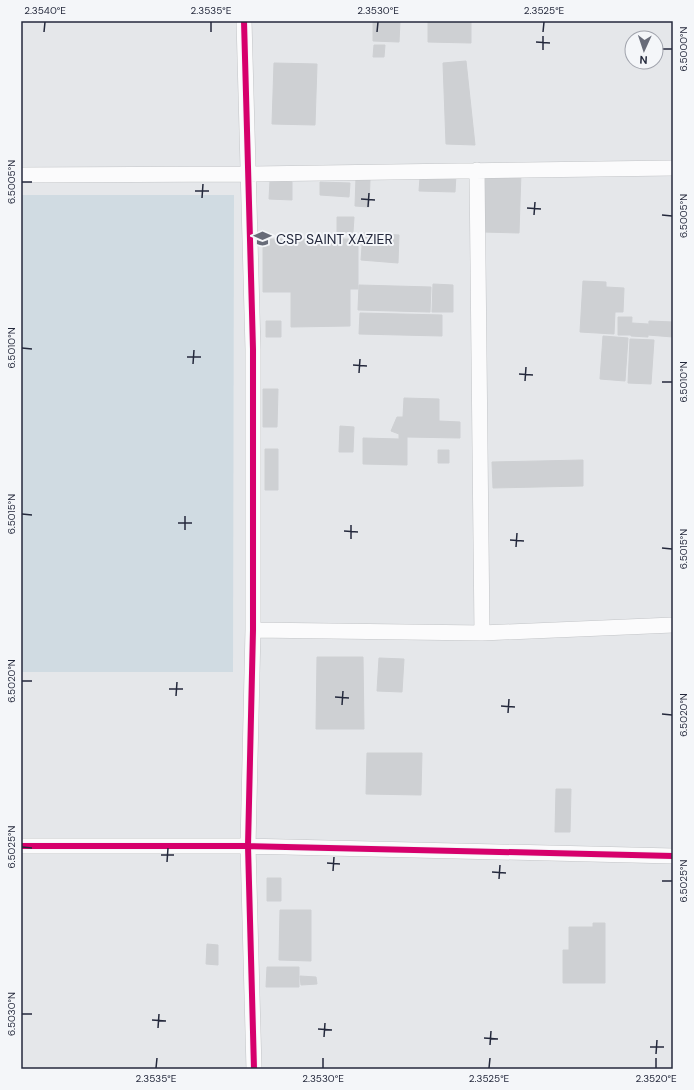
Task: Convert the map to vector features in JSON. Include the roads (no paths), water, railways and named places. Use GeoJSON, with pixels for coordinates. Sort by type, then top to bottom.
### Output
{"type":"FeatureCollection","features":[{"type":"Feature","properties":{"kind":"street"},"geometry":{"type":"LineString","coordinates":[[244,21],[253,349],[253,630],[248,846],[254,1069]]}},
{"type":"Feature","properties":{"kind":"street"},"geometry":{"type":"LineString","coordinates":[[21,176],[673,168]]}},
{"type":"Feature","properties":{"kind":"street"},"geometry":{"type":"LineString","coordinates":[[477,170],[482,633]]}},
{"type":"Feature","properties":{"kind":"street"},"geometry":{"type":"LineString","coordinates":[[253,630],[482,633],[673,625]]}},
{"type":"Feature","properties":{"kind":"street"},"geometry":{"type":"LineString","coordinates":[[21,846],[248,846],[673,856]]}},
{"type":"Feature","properties":{"kind":"place","name":"CSP SAINT XAZIER"},"geometry":{"type":"Point","coordinates":[263,239]}}]}
